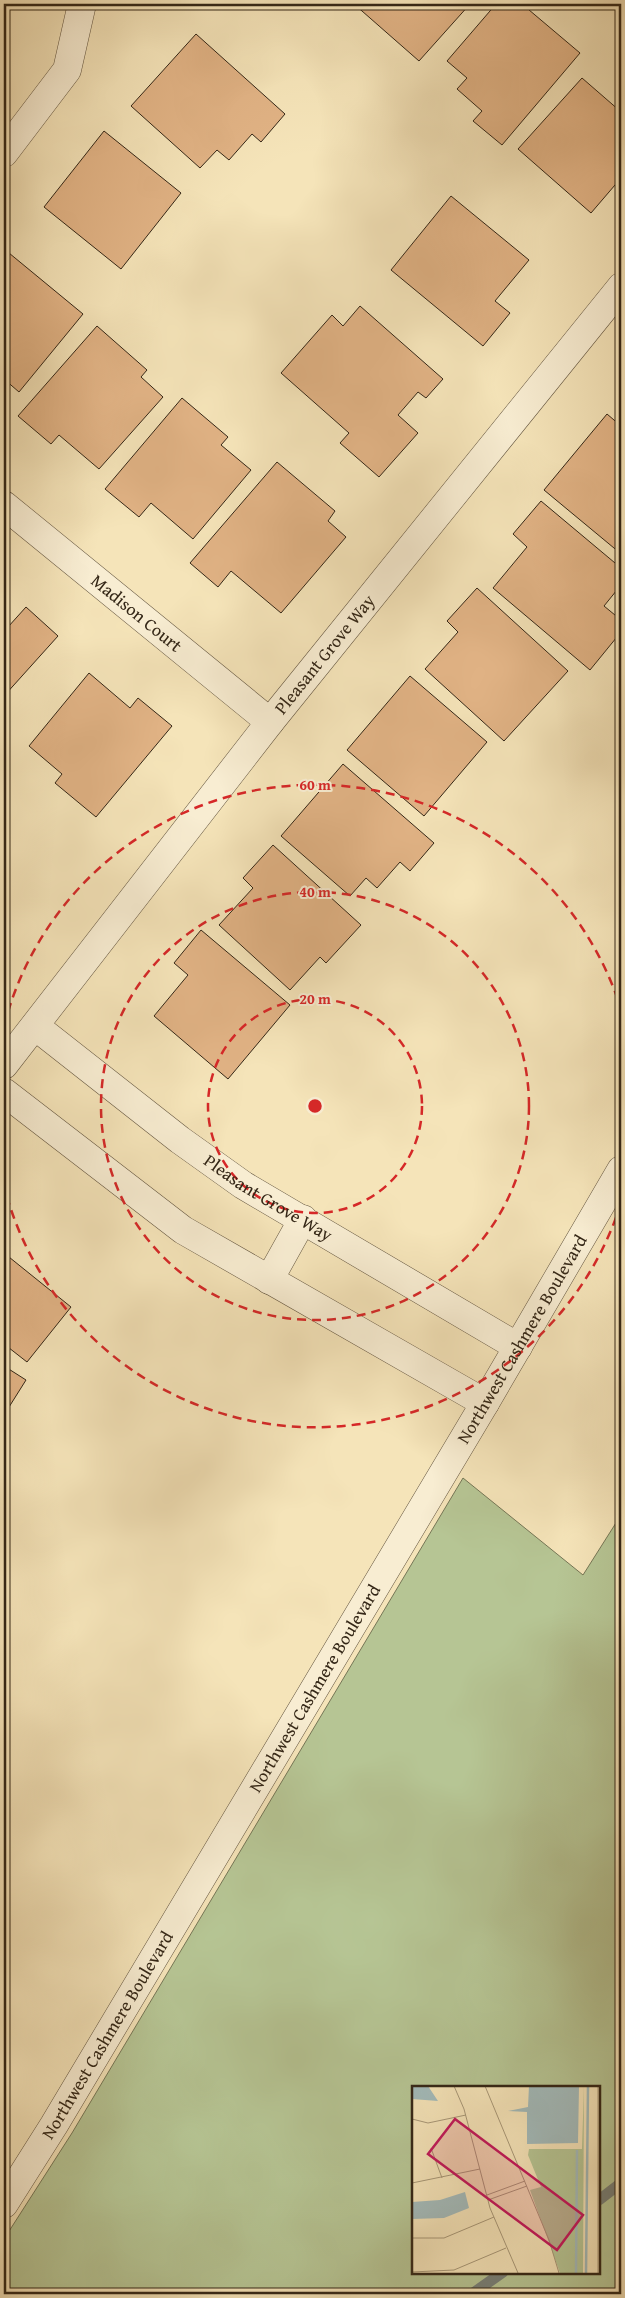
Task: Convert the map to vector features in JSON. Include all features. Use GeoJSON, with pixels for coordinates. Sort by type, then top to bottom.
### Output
{"type":"FeatureCollection","features":[{"type":"Feature","properties":{"kind":"street"},"geometry":{"type":"LineString","coordinates":[[4,153],[67,70],[82,4]]}},
{"type":"Feature","properties":{"kind":"street","name":"Pleasant Grove Way"},"geometry":{"type":"LineString","coordinates":[[4,1065],[270,722],[621,286]]}},
{"type":"Feature","properties":{"kind":"street","name":"Madison Court"},"geometry":{"type":"LineString","coordinates":[[4,505],[270,722]]}},
{"type":"Feature","properties":{"kind":"street","name":"Pleasant Grove Way"},"geometry":{"type":"LineString","coordinates":[[34,1026],[180,1140],[243,1185],[518,1347]]}},
{"type":"Feature","properties":{"kind":"street"},"geometry":{"type":"LineString","coordinates":[[4,1092],[184,1230],[485,1404]]}},
{"type":"Feature","properties":{"kind":"street","name":"Northwest Cashmere Boulevard"},"geometry":{"type":"LineString","coordinates":[[4,2204],[70,2100],[485,1404],[621,1170]]}},
{"type":"Feature","properties":{"kind":"street"},"geometry":{"type":"LineString","coordinates":[[269,1280],[303,1219]]}},
{"type":"Feature","properties":{"kind":"green space"},"geometry":{"type":"Polygon","coordinates":[[[463,1478],[583,1575],[621,1515],[621,2294],[4,2294],[4,2239],[72,2133],[463,1478]]]}},
{"type":"Feature","properties":{"kind":"building"},"geometry":{"type":"Polygon","coordinates":[[[354,4],[470,4],[419,61],[354,4]]]}},
{"type":"Feature","properties":{"kind":"building"},"geometry":{"type":"Polygon","coordinates":[[[496,4],[522,4],[580,53],[502,145],[473,121],[482,111],[457,89],[467,78],[447,61],[496,4]]]}},
{"type":"Feature","properties":{"kind":"building"},"geometry":{"type":"Polygon","coordinates":[[[196,34],[285,114],[261,142],[252,134],[229,160],[217,150],[200,168],[131,106],[196,34]]]}},
{"type":"Feature","properties":{"kind":"building"},"geometry":{"type":"Polygon","coordinates":[[[582,78],[620,111],[621,109],[621,178],[591,213],[518,149],[582,78]]]}},
{"type":"Feature","properties":{"kind":"building"},"geometry":{"type":"Polygon","coordinates":[[[104,131],[181,193],[121,269],[44,207],[104,131]]]}},
{"type":"Feature","properties":{"kind":"building"},"geometry":{"type":"Polygon","coordinates":[[[451,196],[529,260],[495,301],[510,313],[483,346],[391,270],[451,196]]]}},
{"type":"Feature","properties":{"kind":"building"},"geometry":{"type":"Polygon","coordinates":[[[9,253],[83,314],[19,392],[4,379],[4,260],[9,253]]]}},
{"type":"Feature","properties":{"kind":"building"},"geometry":{"type":"Polygon","coordinates":[[[360,306],[443,379],[426,398],[418,392],[398,415],[418,433],[379,477],[340,443],[349,433],[281,373],[332,315],[343,326],[360,306]]]}},
{"type":"Feature","properties":{"kind":"building"},"geometry":{"type":"Polygon","coordinates":[[[97,326],[147,370],[141,377],[163,397],[99,469],[59,435],[51,444],[18,416],[97,326]]]}},
{"type":"Feature","properties":{"kind":"building"},"geometry":{"type":"Polygon","coordinates":[[[182,398],[228,437],[221,445],[251,470],[193,539],[151,503],[139,517],[105,489],[182,398]]]}},
{"type":"Feature","properties":{"kind":"building"},"geometry":{"type":"Polygon","coordinates":[[[607,414],[621,426],[620,553],[544,490],[607,414]]]}},
{"type":"Feature","properties":{"kind":"building"},"geometry":{"type":"Polygon","coordinates":[[[277,462],[335,511],[328,521],[346,537],[281,613],[231,571],[218,587],[190,563],[277,462]]]}},
{"type":"Feature","properties":{"kind":"building"},"geometry":{"type":"Polygon","coordinates":[[[541,501],[621,568],[621,585],[604,606],[621,620],[621,632],[590,670],[493,588],[527,547],[513,534],[541,501]]]}},
{"type":"Feature","properties":{"kind":"building"},"geometry":{"type":"Polygon","coordinates":[[[477,588],[568,671],[504,741],[425,669],[458,632],[447,621],[477,588]]]}},
{"type":"Feature","properties":{"kind":"building"},"geometry":{"type":"Polygon","coordinates":[[[26,607],[58,636],[4,696],[4,623],[8,627],[26,607]]]}},
{"type":"Feature","properties":{"kind":"building"},"geometry":{"type":"Polygon","coordinates":[[[89,673],[130,708],[138,698],[172,726],[96,817],[55,783],[62,774],[29,746],[89,673]]]}},
{"type":"Feature","properties":{"kind":"building"},"geometry":{"type":"Polygon","coordinates":[[[410,676],[487,742],[424,816],[347,750],[410,676]]]}},
{"type":"Feature","properties":{"kind":"building"},"geometry":{"type":"Polygon","coordinates":[[[343,764],[434,843],[410,871],[400,862],[377,888],[366,878],[350,896],[281,836],[343,764]]]}},
{"type":"Feature","properties":{"kind":"building"},"geometry":{"type":"Polygon","coordinates":[[[273,845],[361,925],[326,963],[320,957],[290,990],[219,925],[253,888],[243,878],[273,845]]]}},
{"type":"Feature","properties":{"kind":"building"},"geometry":{"type":"Polygon","coordinates":[[[201,930],[290,1005],[228,1079],[154,1016],[188,975],[174,963],[201,930]]]}},
{"type":"Feature","properties":{"kind":"building"},"geometry":{"type":"Polygon","coordinates":[[[4,1253],[71,1307],[27,1362],[4,1344],[4,1253]]]}},
{"type":"Feature","properties":{"kind":"building"},"geometry":{"type":"Polygon","coordinates":[[[4,1366],[26,1380],[4,1415],[4,1366]]]}},
{"type":"Feature","properties":{"kind":"waterway"},"geometry":{"type":"LineString","coordinates":[[600,2199],[621,2183]]}},
{"type":"Feature","properties":{"kind":"waterway"},"geometry":{"type":"LineString","coordinates":[[472,2294],[502,2273]]}}]}
